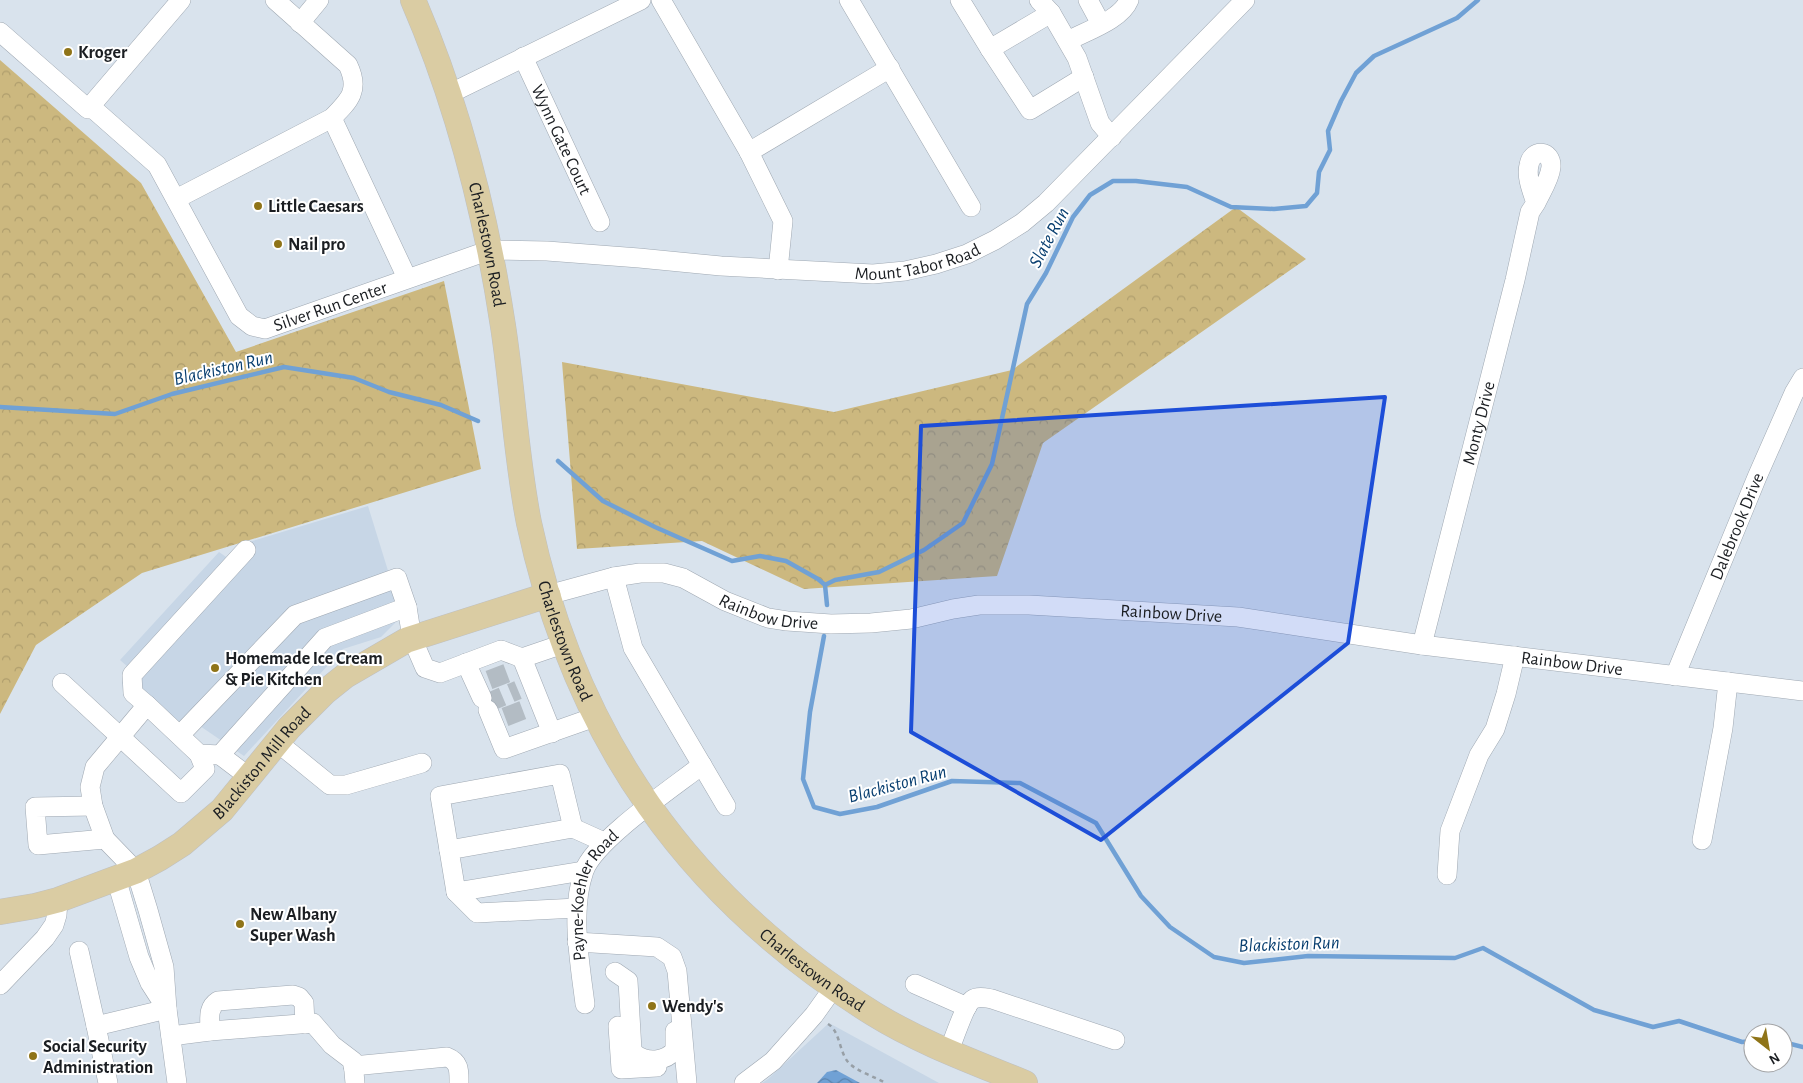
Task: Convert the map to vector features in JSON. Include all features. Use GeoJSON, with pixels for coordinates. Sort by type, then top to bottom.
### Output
{"type":"FeatureCollection","features":[{"type":"Feature","properties":{"kind":"main road","name":"Charlestown Road"},"geometry":{"type":"LineString","coordinates":[[413,0],[449,94],[468,156],[490,250],[504,327],[529,524],[548,594],[563,644],[595,717],[621,765],[686,856],[754,926],[834,987],[875,1015],[949,1052],[1025,1083]]}},
{"type":"Feature","properties":{"kind":"main road","name":"Blackiston Mill Road"},"geometry":{"type":"LineString","coordinates":[[0,912],[58,900],[126,874],[182,844],[222,810],[306,709],[345,676],[386,651],[412,638],[548,594]]}},
{"type":"Feature","properties":{"kind":"street"},"geometry":{"type":"LineString","coordinates":[[89,107],[181,0]]}},
{"type":"Feature","properties":{"kind":"street"},"geometry":{"type":"LineString","coordinates":[[176,199],[332,118],[344,106],[354,91],[354,78],[348,65],[276,0]]}},
{"type":"Feature","properties":{"kind":"street"},"geometry":{"type":"LineString","coordinates":[[300,23],[319,0]]}},
{"type":"Feature","properties":{"kind":"street"},"geometry":{"type":"LineString","coordinates":[[449,94],[641,0]]}},
{"type":"Feature","properties":{"kind":"street"},"geometry":{"type":"LineString","coordinates":[[662,0],[749,152],[783,221],[778,270]]}},
{"type":"Feature","properties":{"kind":"street"},"geometry":{"type":"LineString","coordinates":[[849,0],[971,207]]}},
{"type":"Feature","properties":{"kind":"street"},"geometry":{"type":"LineString","coordinates":[[960,0],[1030,110],[1084,77]]}},
{"type":"Feature","properties":{"kind":"street"},"geometry":{"type":"LineString","coordinates":[[1088,0],[1102,24]]}},
{"type":"Feature","properties":{"kind":"street"},"geometry":{"type":"LineString","coordinates":[[1068,42],[1120,14],[1127,6],[1129,0]]}},
{"type":"Feature","properties":{"kind":"street","name":"Mount Tabor Road"},"geometry":{"type":"LineString","coordinates":[[490,250],[547,251],[778,270],[873,274],[905,271],[967,254],[995,240],[1022,223],[1046,203],[1245,0]]}},
{"type":"Feature","properties":{"kind":"street"},"geometry":{"type":"LineString","coordinates":[[990,49],[1045,7],[1077,58],[1100,123],[1112,137]]}},
{"type":"Feature","properties":{"kind":"street","name":"Silver Run Center"},"geometry":{"type":"LineString","coordinates":[[0,32],[157,165],[239,316],[252,326],[265,330],[406,278],[490,250]]}},
{"type":"Feature","properties":{"kind":"street","name":"Wynn Gate Court"},"geometry":{"type":"LineString","coordinates":[[523,57],[600,222]]}},
{"type":"Feature","properties":{"kind":"street"},"geometry":{"type":"LineString","coordinates":[[749,152],[890,68]]}},
{"type":"Feature","properties":{"kind":"street","name":"Silver Run Center"},"geometry":{"type":"LineString","coordinates":[[332,118],[406,278]]}},
{"type":"Feature","properties":{"kind":"street","name":"Monty Drive"},"geometry":{"type":"LineString","coordinates":[[1422,645],[1515,280],[1530,212],[1536,203]]}},
{"type":"Feature","properties":{"kind":"street","name":"Dalebrook Drive"},"geometry":{"type":"LineString","coordinates":[[1675,676],[1757,477],[1794,393],[1803,378]]}},
{"type":"Feature","properties":{"kind":"street"},"geometry":{"type":"LineString","coordinates":[[62,683],[119,738],[181,793],[205,769],[199,754],[134,693],[132,675],[246,550]]}},
{"type":"Feature","properties":{"kind":"street","name":"Rainbow Drive"},"geometry":{"type":"LineString","coordinates":[[548,594],[640,572],[664,573],[683,578],[726,601],[768,618],[831,624],[911,619],[979,605],[1029,605],[1238,617],[1422,645],[1803,692]]}},
{"type":"Feature","properties":{"kind":"street"},"geometry":{"type":"LineString","coordinates":[[614,577],[633,648],[726,806]]}},
{"type":"Feature","properties":{"kind":"street"},"geometry":{"type":"LineString","coordinates":[[180,735],[295,615],[397,578],[407,608],[412,638],[425,668],[440,673],[501,650],[521,674],[533,706],[552,733]]}},
{"type":"Feature","properties":{"kind":"street"},"geometry":{"type":"LineString","coordinates":[[220,755],[325,638],[407,608]]}},
{"type":"Feature","properties":{"kind":"street"},"geometry":{"type":"LineString","coordinates":[[521,674],[563,644]]}},
{"type":"Feature","properties":{"kind":"street"},"geometry":{"type":"LineString","coordinates":[[1447,875],[1450,831],[1479,755],[1495,729],[1515,656]]}},
{"type":"Feature","properties":{"kind":"street"},"geometry":{"type":"LineString","coordinates":[[466,663],[489,702],[504,749],[595,717]]}},
{"type":"Feature","properties":{"kind":"street"},"geometry":{"type":"LineString","coordinates":[[1702,840],[1724,728],[1728,682]]}},
{"type":"Feature","properties":{"kind":"street"},"geometry":{"type":"LineString","coordinates":[[147,705],[94,767],[90,787],[93,806],[105,839],[126,874],[139,957],[150,983],[167,1009],[177,1083]]}},
{"type":"Feature","properties":{"kind":"street"},"geometry":{"type":"LineString","coordinates":[[277,742],[330,785],[346,785],[422,763]]}},
{"type":"Feature","properties":{"kind":"street"},"geometry":{"type":"LineString","coordinates":[[199,754],[220,755],[249,777]]}},
{"type":"Feature","properties":{"kind":"street","name":"Payne-Koehler Road"},"geometry":{"type":"LineString","coordinates":[[585,1004],[577,942],[577,908],[583,872],[604,842],[702,765]]}},
{"type":"Feature","properties":{"kind":"street"},"geometry":{"type":"LineString","coordinates":[[573,828],[560,774],[440,796],[456,892],[477,913],[577,908]]}},
{"type":"Feature","properties":{"kind":"street"},"geometry":{"type":"LineString","coordinates":[[93,806],[35,807],[38,845],[105,839]]}},
{"type":"Feature","properties":{"kind":"street"},"geometry":{"type":"LineString","coordinates":[[449,850],[573,828],[604,842]]}},
{"type":"Feature","properties":{"kind":"street"},"geometry":{"type":"LineString","coordinates":[[456,892],[583,872]]}},
{"type":"Feature","properties":{"kind":"street"},"geometry":{"type":"LineString","coordinates":[[0,985],[45,938],[54,925],[58,900]]}},
{"type":"Feature","properties":{"kind":"street"},"geometry":{"type":"LineString","coordinates":[[577,942],[615,943],[657,947],[672,957],[677,971],[686,1074],[620,1069],[615,943]]}},
{"type":"Feature","properties":{"kind":"street"},"geometry":{"type":"LineString","coordinates":[[79,951],[108,1083]]}},
{"type":"Feature","properties":{"kind":"street"},"geometry":{"type":"LineString","coordinates":[[615,972],[628,981],[632,1050],[635,1054],[648,1060],[662,1059],[670,1056],[675,1050],[676,1040],[670,981],[677,971]]}},
{"type":"Feature","properties":{"kind":"street"},"geometry":{"type":"LineString","coordinates":[[915,984],[967,1007]]}},
{"type":"Feature","properties":{"kind":"street"},"geometry":{"type":"LineString","coordinates":[[744,1083],[772,1061],[814,1015],[834,987]]}},
{"type":"Feature","properties":{"kind":"street"},"geometry":{"type":"LineString","coordinates":[[210,1031],[209,1011],[212,1005],[218,1002],[293,995],[299,997],[304,1003],[305,1024]]}},
{"type":"Feature","properties":{"kind":"street"},"geometry":{"type":"LineString","coordinates":[[949,1052],[967,1007],[976,998],[992,998],[1115,1040]]}},
{"type":"Feature","properties":{"kind":"street"},"geometry":{"type":"LineString","coordinates":[[96,1026],[167,1009]]}},
{"type":"Feature","properties":{"kind":"street"},"geometry":{"type":"LineString","coordinates":[[171,1036],[313,1023],[332,1045],[353,1061],[354,1075],[447,1057],[457,1063],[458,1083]]}},
{"type":"Feature","properties":{"kind":"path"},"geometry":{"type":"LineString","coordinates":[[833,1027],[842,1052],[849,1063],[886,1083]]}},
{"type":"Feature","properties":{"kind":"highlighted area"},"geometry":{"type":"Polygon","coordinates":[[[1385,397],[1348,643],[1101,840],[911,732],[921,426],[1385,397]]]}},
{"type":"Feature","properties":{"kind":"shaded area"},"geometry":{"type":"Polygon","coordinates":[[[368,506],[402,616],[381,637],[343,649],[244,756],[200,726],[170,721],[122,683],[129,668],[120,660],[219,552],[229,559],[249,542],[368,506]]]}},
{"type":"Feature","properties":{"kind":"shaded area"},"geometry":{"type":"Polygon","coordinates":[[[829,1023],[939,1083],[762,1083],[829,1023]]]}},
{"type":"Feature","properties":{"kind":"green space"},"geometry":{"type":"Polygon","coordinates":[[[0,60],[141,183],[236,352],[444,281],[481,469],[142,573],[36,645],[0,714],[0,60]]]}},
{"type":"Feature","properties":{"kind":"green space"},"geometry":{"type":"Polygon","coordinates":[[[1236,207],[1306,259],[1043,443],[997,576],[804,589],[702,541],[577,549],[562,362],[834,412],[1012,370],[1236,207]]]}},
{"type":"Feature","properties":{"kind":"water"},"geometry":{"type":"Polygon","coordinates":[[[836,1070],[860,1083],[817,1083],[827,1072],[836,1070]]]}},
{"type":"Feature","properties":{"kind":"waterway","name":"Slate Run"},"geometry":{"type":"LineString","coordinates":[[825,585],[835,580],[879,572],[924,550],[963,523],[992,464],[1027,304],[1046,273],[1073,217],[1090,195],[1113,181],[1136,181],[1187,187],[1231,207],[1274,209],[1306,206],[1317,193],[1319,172],[1330,150],[1328,131],[1356,73],[1374,56],[1457,18],[1478,0]]}},
{"type":"Feature","properties":{"kind":"waterway","name":"Blackiston Run"},"geometry":{"type":"LineString","coordinates":[[0,407],[115,414],[172,394],[284,367],[354,378],[389,392],[441,405],[478,421]]}},
{"type":"Feature","properties":{"kind":"waterway","name":"Blackiston Run"},"geometry":{"type":"LineString","coordinates":[[558,461],[603,501],[655,527],[732,561],[760,556],[786,561],[825,585],[827,605]]}},
{"type":"Feature","properties":{"kind":"waterway","name":"Blackiston Run"},"geometry":{"type":"LineString","coordinates":[[824,636],[810,712],[803,779],[814,807],[840,814],[877,807],[952,781],[1020,783],[1096,823],[1141,896],[1170,927],[1214,957],[1244,963],[1308,956],[1455,958],[1483,948],[1594,1010],[1653,1027],[1679,1021],[1743,1042]]}},
{"type":"Feature","properties":{"kind":"waterway","name":"Blackiston Run"},"geometry":{"type":"LineString","coordinates":[[1793,1044],[1803,1047]]}},
{"type":"Feature","properties":{"kind":"tunnel"},"geometry":{"type":"LineString","coordinates":[[489,680],[510,672]]}},
{"type":"Feature","properties":{"kind":"tunnel"},"geometry":{"type":"LineString","coordinates":[[485,704],[518,690]]}},
{"type":"Feature","properties":{"kind":"tunnel"},"geometry":{"type":"LineString","coordinates":[[505,717],[526,709]]}},
{"type":"Feature","properties":{"kind":"place","name":"Kroger"},"geometry":{"type":"Point","coordinates":[68,52]}},
{"type":"Feature","properties":{"kind":"place","name":"Little Caesars"},"geometry":{"type":"Point","coordinates":[258,206]}},
{"type":"Feature","properties":{"kind":"place","name":"Nail pro"},"geometry":{"type":"Point","coordinates":[278,244]}},
{"type":"Feature","properties":{"kind":"place","name":"Homemade Ice Cream & Pie Kitchen"},"geometry":{"type":"Point","coordinates":[215,668]}},
{"type":"Feature","properties":{"kind":"place","name":"New Albany Super Wash"},"geometry":{"type":"Point","coordinates":[240,924]}},
{"type":"Feature","properties":{"kind":"place","name":"Wendy's"},"geometry":{"type":"Point","coordinates":[652,1006]}},
{"type":"Feature","properties":{"kind":"place","name":"Social Security Administration"},"geometry":{"type":"Point","coordinates":[33,1056]}}]}
